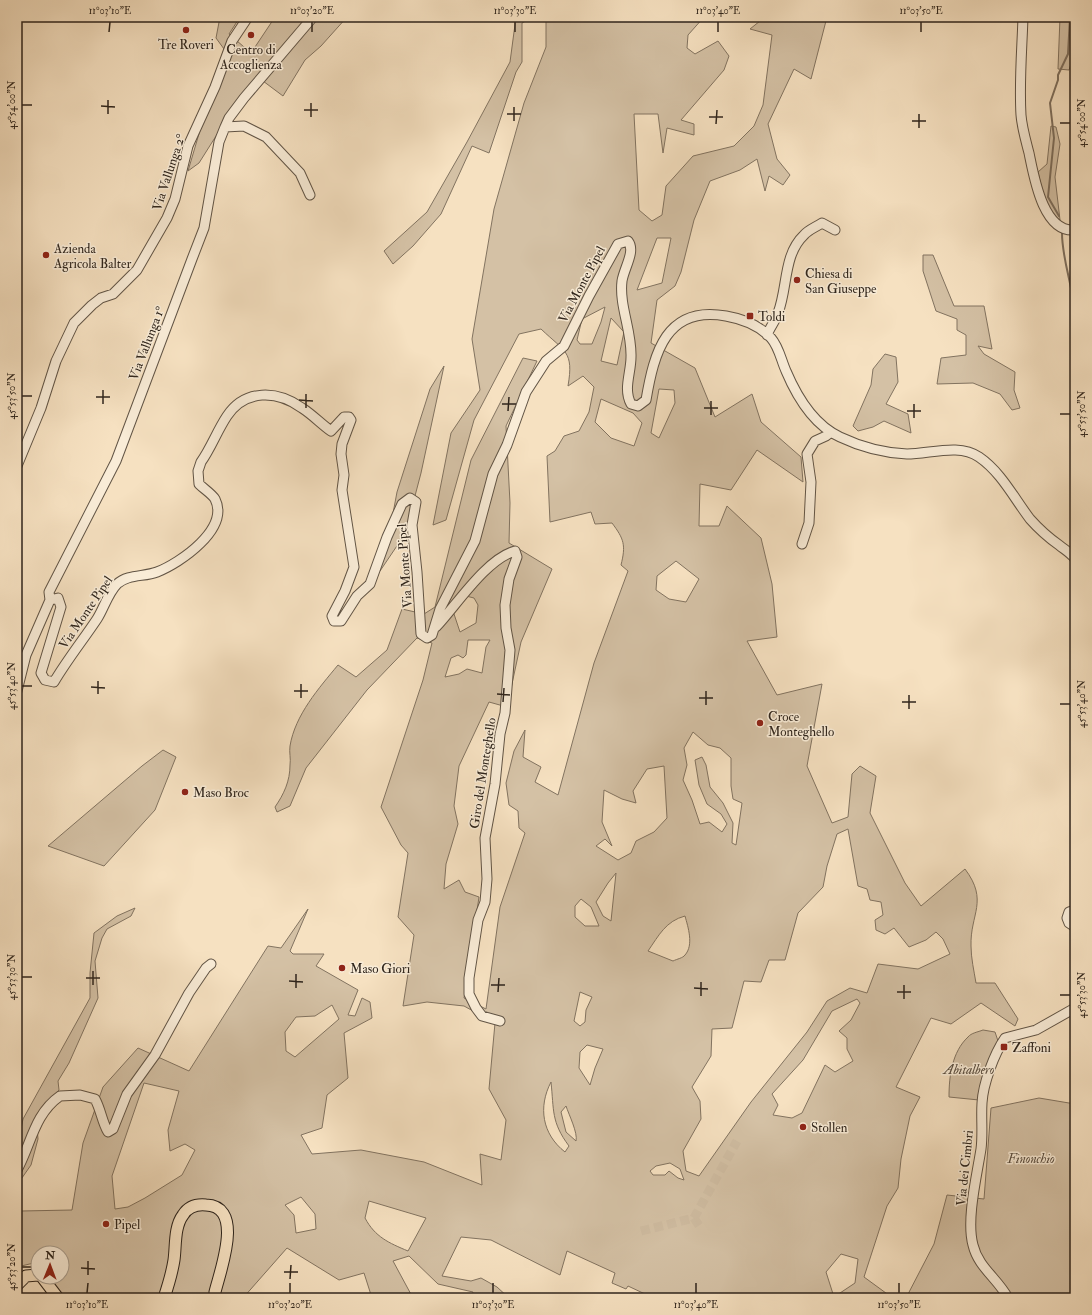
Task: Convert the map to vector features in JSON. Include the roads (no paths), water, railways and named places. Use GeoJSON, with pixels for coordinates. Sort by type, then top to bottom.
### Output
{"type":"FeatureCollection","features":[{"type":"Feature","properties":{"kind":"main road"},"geometry":{"type":"LineString","coordinates":[[164,1298],[174,1260],[179,1224],[182,1216],[189,1208],[198,1204],[212,1205],[220,1210],[227,1219],[228,1237],[215,1292],[215,1298]]}},
{"type":"Feature","properties":{"kind":"main road"},"geometry":{"type":"LineString","coordinates":[[17,1286],[26,1276],[30,1276]]}},
{"type":"Feature","properties":{"kind":"main road"},"geometry":{"type":"LineString","coordinates":[[48,1285],[58,1298]]}},
{"type":"Feature","properties":{"kind":"street","name":"Via Vallunga 2°"},"geometry":{"type":"LineString","coordinates":[[17,466],[41,408],[56,361],[74,323],[101,298],[113,294],[137,270],[167,218],[175,199],[188,146],[215,87],[232,41],[248,17]]}},
{"type":"Feature","properties":{"kind":"street","name":"Via Vallunga 1°"},"geometry":{"type":"LineString","coordinates":[[17,691],[26,655],[50,600],[50,592],[116,461],[204,228],[219,142],[225,127],[229,118],[244,98],[313,17]]}},
{"type":"Feature","properties":{"kind":"street"},"geometry":{"type":"LineString","coordinates":[[1022,17],[1021,116],[1036,185],[1042,202],[1052,219],[1064,230],[1075,230]]}},
{"type":"Feature","properties":{"kind":"street"},"geometry":{"type":"LineString","coordinates":[[225,127],[244,126],[266,137],[300,173],[310,195]]}},
{"type":"Feature","properties":{"kind":"street"},"geometry":{"type":"LineString","coordinates":[[835,230],[822,223],[811,232],[805,233],[797,244],[791,255],[778,314],[767,335],[778,348],[786,372],[808,411],[831,432],[864,446],[890,452],[908,454],[959,451],[977,455],[998,475],[1031,520],[1059,545],[1067,550],[1075,559]]}},
{"type":"Feature","properties":{"kind":"street","name":"Via Monte Pipel"},"geometry":{"type":"LineString","coordinates":[[50,600],[58,598],[62,607],[41,674],[45,680],[54,682],[89,631],[116,586],[125,578],[156,572],[173,564],[197,548],[207,536],[217,514],[215,499],[199,484],[198,471],[201,462],[233,409],[250,397],[270,394],[288,399],[303,408],[317,422],[331,431],[344,417],[348,417],[351,420],[342,444],[341,454],[344,475],[342,490],[354,567],[346,591],[332,616],[334,621],[341,621],[357,596],[370,584],[387,537],[402,504],[410,498],[416,502],[412,524],[421,634],[427,638],[432,635],[440,609],[475,541],[494,474],[507,445],[526,392],[546,361],[564,346],[589,296],[618,244],[622,241],[628,241],[632,245],[632,250],[625,269],[622,291],[631,342],[631,358],[626,395],[631,404],[638,406],[646,400],[655,359],[664,342],[679,322],[700,314],[715,314],[744,320],[754,324],[767,335]]}},
{"type":"Feature","properties":{"kind":"street"},"geometry":{"type":"LineString","coordinates":[[802,544],[809,523],[811,482],[807,454],[815,441],[831,432]]}},
{"type":"Feature","properties":{"kind":"street","name":"Giro del Monteghello"},"geometry":{"type":"LineString","coordinates":[[436,626],[479,576],[507,553],[515,551],[517,557],[509,579],[505,605],[506,628],[510,650],[505,713],[500,734],[495,784],[485,838],[487,879],[484,902],[478,920],[469,978],[469,994],[479,1012],[482,1016],[500,1021]]}},
{"type":"Feature","properties":{"kind":"street"},"geometry":{"type":"LineString","coordinates":[[1075,910],[1069,912],[1067,918],[1069,923],[1075,927]]}},
{"type":"Feature","properties":{"kind":"street"},"geometry":{"type":"LineString","coordinates":[[17,1170],[38,1121],[43,1113],[60,1096],[80,1095],[95,1099],[100,1108],[104,1125],[108,1132],[113,1129],[127,1094],[154,1055],[189,993],[206,968],[211,964]]}},
{"type":"Feature","properties":{"kind":"street","name":"Via dei Cimbri"},"geometry":{"type":"LineString","coordinates":[[1008,1298],[978,1260],[972,1244],[971,1229],[974,1186],[981,1148],[982,1102],[984,1090],[999,1046],[1005,1038],[1036,1030],[1075,1008]]}},
{"type":"Feature","properties":{"kind":"waterway"},"geometry":{"type":"LineString","coordinates":[[1059,216],[1048,197],[1054,138],[1050,103],[1058,80],[1058,75],[1068,54],[1070,17]]}},
{"type":"Feature","properties":{"kind":"waterway"},"geometry":{"type":"LineString","coordinates":[[1062,233],[1062,243],[1075,314]]}},
{"type":"Feature","properties":{"kind":"tunnel"},"geometry":{"type":"LineString","coordinates":[[641,1231],[694,1218],[737,1141]]}},
{"type":"Feature","properties":{"kind":"tunnel"},"geometry":{"type":"LineString","coordinates":[[694,1218],[700,1227]]}},
{"type":"Feature","properties":{"kind":"place","name":"Tre Roveri"},"geometry":{"type":"Point","coordinates":[186,30]}},
{"type":"Feature","properties":{"kind":"place","name":"Centro di Accoglienza"},"geometry":{"type":"Point","coordinates":[251,35]}},
{"type":"Feature","properties":{"kind":"place","name":"Azienda Agricola Balter"},"geometry":{"type":"Point","coordinates":[46,255]}},
{"type":"Feature","properties":{"kind":"place","name":"Chiesa di San Giuseppe"},"geometry":{"type":"Point","coordinates":[797,280]}},
{"type":"Feature","properties":{"kind":"place","name":"Toldi"},"geometry":{"type":"Point","coordinates":[750,316]}},
{"type":"Feature","properties":{"kind":"place","name":"Croce Monteghello"},"geometry":{"type":"Point","coordinates":[760,723]}},
{"type":"Feature","properties":{"kind":"place","name":"Maso Broc"},"geometry":{"type":"Point","coordinates":[185,792]}},
{"type":"Feature","properties":{"kind":"place","name":"Maso Giori"},"geometry":{"type":"Point","coordinates":[342,968]}},
{"type":"Feature","properties":{"kind":"place","name":"Zaffoni"},"geometry":{"type":"Point","coordinates":[1004,1047]}},
{"type":"Feature","properties":{"kind":"place","name":"Stollen"},"geometry":{"type":"Point","coordinates":[803,1127]}},
{"type":"Feature","properties":{"kind":"place","name":"Pipel"},"geometry":{"type":"Point","coordinates":[106,1224]}},
{"type":"Feature","properties":{"kind":"park label","name":"Abitalbero"},"geometry":{"type":"Point","coordinates":[969,1069]}},
{"type":"Feature","properties":{"kind":"park label","name":"Finonchio"},"geometry":{"type":"Point","coordinates":[1031,1158]}}]}
